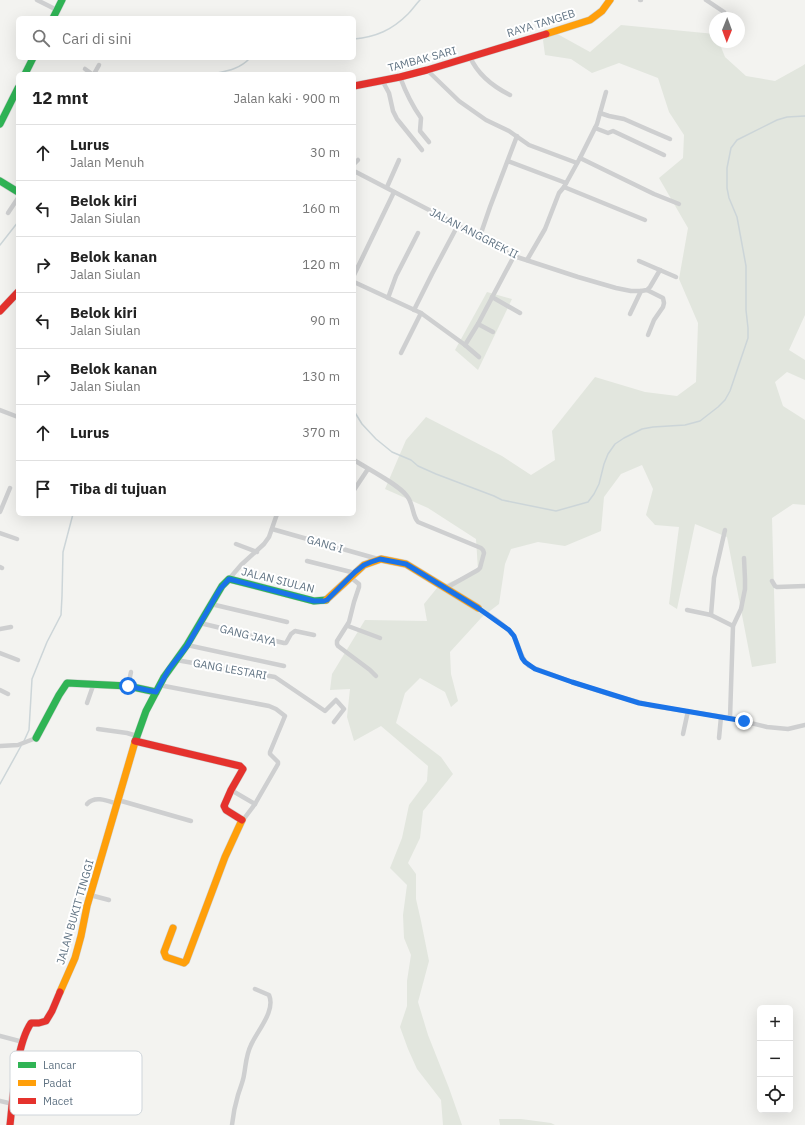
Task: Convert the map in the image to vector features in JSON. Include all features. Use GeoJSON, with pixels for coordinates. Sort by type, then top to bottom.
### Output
{"type":"FeatureCollection","features":[{"type":"Feature","properties":{"kind":"street"},"geometry":{"type":"LineString","coordinates":[[37,0],[57,10]]}},
{"type":"Feature","properties":{"kind":"street"},"geometry":{"type":"LineString","coordinates":[[54,16],[62,0]]}},
{"type":"Feature","properties":{"kind":"street","name":"RAYA TANGEB"},"geometry":{"type":"LineString","coordinates":[[494,49],[590,20],[602,11],[610,0]]}},
{"type":"Feature","properties":{"kind":"street"},"geometry":{"type":"LineString","coordinates":[[706,0],[724,12]]}},
{"type":"Feature","properties":{"kind":"street","name":"TAMBAK SARI"},"geometry":{"type":"LineString","coordinates":[[356,86],[427,70],[494,49]]}},
{"type":"Feature","properties":{"kind":"street"},"geometry":{"type":"LineString","coordinates":[[470,57],[474,66],[481,75],[499,90],[510,95]]}},
{"type":"Feature","properties":{"kind":"street"},"geometry":{"type":"LineString","coordinates":[[26,72],[32,60]]}},
{"type":"Feature","properties":{"kind":"street"},"geometry":{"type":"LineString","coordinates":[[95,72],[100,65]]}},
{"type":"Feature","properties":{"kind":"street"},"geometry":{"type":"LineString","coordinates":[[85,69],[90,72]]}},
{"type":"Feature","properties":{"kind":"street"},"geometry":{"type":"LineString","coordinates":[[427,70],[459,101],[486,120],[509,131],[529,145],[577,164]]}},
{"type":"Feature","properties":{"kind":"street"},"geometry":{"type":"LineString","coordinates":[[400,77],[412,106],[421,118],[420,131],[429,142]]}},
{"type":"Feature","properties":{"kind":"street"},"geometry":{"type":"LineString","coordinates":[[382,80],[389,93],[397,120],[422,150]]}},
{"type":"Feature","properties":{"kind":"street"},"geometry":{"type":"LineString","coordinates":[[0,124],[16,92]]}},
{"type":"Feature","properties":{"kind":"street"},"geometry":{"type":"LineString","coordinates":[[527,260],[545,229],[559,193],[577,164],[595,128],[606,92]]}},
{"type":"Feature","properties":{"kind":"street"},"geometry":{"type":"LineString","coordinates":[[600,112],[609,116],[624,119],[670,139]]}},
{"type":"Feature","properties":{"kind":"street"},"geometry":{"type":"LineString","coordinates":[[595,128],[606,133],[613,131],[664,155]]}},
{"type":"Feature","properties":{"kind":"street"},"geometry":{"type":"LineString","coordinates":[[480,238],[517,136]]}},
{"type":"Feature","properties":{"kind":"street"},"geometry":{"type":"LineString","coordinates":[[580,158],[654,194],[679,204]]}},
{"type":"Feature","properties":{"kind":"street"},"geometry":{"type":"LineString","coordinates":[[386,187],[399,160]]}},
{"type":"Feature","properties":{"kind":"street"},"geometry":{"type":"LineString","coordinates":[[508,161],[645,220]]}},
{"type":"Feature","properties":{"kind":"street","name":"JALAN ANGGREK II"},"geometry":{"type":"LineString","coordinates":[[356,171],[514,256],[578,278],[616,288],[631,291],[647,290]]}},
{"type":"Feature","properties":{"kind":"street"},"geometry":{"type":"LineString","coordinates":[[0,181],[16,191]]}},
{"type":"Feature","properties":{"kind":"street"},"geometry":{"type":"LineString","coordinates":[[356,271],[394,192]]}},
{"type":"Feature","properties":{"kind":"street"},"geometry":{"type":"LineString","coordinates":[[8,213],[16,201]]}},
{"type":"Feature","properties":{"kind":"street"},"geometry":{"type":"LineString","coordinates":[[414,310],[458,226]]}},
{"type":"Feature","properties":{"kind":"street"},"geometry":{"type":"LineString","coordinates":[[388,298],[396,276],[418,233]]}},
{"type":"Feature","properties":{"kind":"street"},"geometry":{"type":"LineString","coordinates":[[465,345],[478,324],[514,256]]}},
{"type":"Feature","properties":{"kind":"street"},"geometry":{"type":"LineString","coordinates":[[639,261],[676,277]]}},
{"type":"Feature","properties":{"kind":"street"},"geometry":{"type":"LineString","coordinates":[[648,335],[654,320],[664,303],[663,298],[647,290],[654,282],[660,270]]}},
{"type":"Feature","properties":{"kind":"street"},"geometry":{"type":"LineString","coordinates":[[356,283],[421,313],[479,357]]}},
{"type":"Feature","properties":{"kind":"street"},"geometry":{"type":"LineString","coordinates":[[630,314],[640,291]]}},
{"type":"Feature","properties":{"kind":"street"},"geometry":{"type":"LineString","coordinates":[[0,311],[16,294]]}},
{"type":"Feature","properties":{"kind":"street"},"geometry":{"type":"LineString","coordinates":[[492,297],[520,313]]}},
{"type":"Feature","properties":{"kind":"street"},"geometry":{"type":"LineString","coordinates":[[401,353],[421,313]]}},
{"type":"Feature","properties":{"kind":"street"},"geometry":{"type":"LineString","coordinates":[[478,324],[493,332]]}},
{"type":"Feature","properties":{"kind":"street"},"geometry":{"type":"LineString","coordinates":[[0,410],[16,416]]}},
{"type":"Feature","properties":{"kind":"street"},"geometry":{"type":"LineString","coordinates":[[356,461],[405,494],[411,502],[415,518],[418,522],[483,550],[484,553],[480,568],[446,588]]}},
{"type":"Feature","properties":{"kind":"street"},"geometry":{"type":"LineString","coordinates":[[356,487],[368,469]]}},
{"type":"Feature","properties":{"kind":"street"},"geometry":{"type":"LineString","coordinates":[[0,512],[10,488]]}},
{"type":"Feature","properties":{"kind":"street"},"geometry":{"type":"LineString","coordinates":[[229,579],[240,565],[257,552],[264,544],[272,529],[276,516]]}},
{"type":"Feature","properties":{"kind":"street","name":"GANG I"},"geometry":{"type":"LineString","coordinates":[[272,529],[378,560]]}},
{"type":"Feature","properties":{"kind":"street"},"geometry":{"type":"LineString","coordinates":[[711,615],[714,578],[725,530]]}},
{"type":"Feature","properties":{"kind":"street"},"geometry":{"type":"LineString","coordinates":[[0,533],[17,539]]}},
{"type":"Feature","properties":{"kind":"street"},"geometry":{"type":"LineString","coordinates":[[236,544],[257,552]]}},
{"type":"Feature","properties":{"kind":"street"},"geometry":{"type":"LineString","coordinates":[[730,718],[733,626],[741,609],[744,596],[746,579],[744,558]]}},
{"type":"Feature","properties":{"kind":"street"},"geometry":{"type":"LineString","coordinates":[[378,560],[406,564],[489,615],[509,630],[514,636],[522,658],[529,666],[535,669],[585,687],[639,703],[662,708],[730,718],[767,727],[788,729],[805,725]]}},
{"type":"Feature","properties":{"kind":"street","name":"JALAN SIULAN"},"geometry":{"type":"LineString","coordinates":[[158,688],[187,646],[220,589],[229,579],[314,601],[327,600],[364,565],[378,560]]}},
{"type":"Feature","properties":{"kind":"street"},"geometry":{"type":"LineString","coordinates":[[307,561],[352,575],[360,586],[348,626],[337,641],[337,645],[376,676]]}},
{"type":"Feature","properties":{"kind":"street"},"geometry":{"type":"LineString","coordinates":[[772,581],[777,587],[805,586]]}},
{"type":"Feature","properties":{"kind":"street"},"geometry":{"type":"LineString","coordinates":[[211,604],[287,622]]}},
{"type":"Feature","properties":{"kind":"street"},"geometry":{"type":"LineString","coordinates":[[688,610],[711,615],[733,626]]}},
{"type":"Feature","properties":{"kind":"street","name":"GANG JAYA"},"geometry":{"type":"LineString","coordinates":[[200,623],[284,643],[286,643],[291,634],[296,631],[314,635]]}},
{"type":"Feature","properties":{"kind":"street"},"geometry":{"type":"LineString","coordinates":[[348,626],[380,638]]}},
{"type":"Feature","properties":{"kind":"street"},"geometry":{"type":"LineString","coordinates":[[0,629],[11,627]]}},
{"type":"Feature","properties":{"kind":"street"},"geometry":{"type":"LineString","coordinates":[[187,646],[284,666]]}},
{"type":"Feature","properties":{"kind":"street"},"geometry":{"type":"LineString","coordinates":[[0,653],[18,660]]}},
{"type":"Feature","properties":{"kind":"street","name":"GANG LESTARI"},"geometry":{"type":"LineString","coordinates":[[176,660],[275,677],[325,711],[336,700],[344,709],[334,722]]}},
{"type":"Feature","properties":{"kind":"street"},"geometry":{"type":"LineString","coordinates":[[128,686],[131,672]]}},
{"type":"Feature","properties":{"kind":"street"},"geometry":{"type":"LineString","coordinates":[[0,746],[18,744],[36,738],[61,692],[68,683],[94,683],[158,688],[269,706],[286,716],[270,752],[278,764],[255,804],[243,820],[225,857],[184,963],[164,956],[164,952],[173,928]]}},
{"type":"Feature","properties":{"kind":"street"},"geometry":{"type":"LineString","coordinates":[[87,703],[94,683]]}},
{"type":"Feature","properties":{"kind":"street","name":"JALAN BUKIT TINGGI"},"geometry":{"type":"LineString","coordinates":[[21,1051],[29,1024],[46,1021],[52,1011],[75,958],[81,936],[86,906],[136,739],[146,711],[158,688]]}},
{"type":"Feature","properties":{"kind":"street"},"geometry":{"type":"LineString","coordinates":[[0,690],[8,694]]}},
{"type":"Feature","properties":{"kind":"street"},"geometry":{"type":"LineString","coordinates":[[683,734],[688,711]]}},
{"type":"Feature","properties":{"kind":"street"},"geometry":{"type":"LineString","coordinates":[[719,738],[721,717]]}},
{"type":"Feature","properties":{"kind":"street"},"geometry":{"type":"LineString","coordinates":[[98,729],[127,733],[136,739],[240,766],[242,770],[231,790],[224,808],[243,820]]}},
{"type":"Feature","properties":{"kind":"street"},"geometry":{"type":"LineString","coordinates":[[231,790],[255,804]]}},
{"type":"Feature","properties":{"kind":"street"},"geometry":{"type":"LineString","coordinates":[[87,804],[95,800],[118,802],[191,821]]}},
{"type":"Feature","properties":{"kind":"street"},"geometry":{"type":"LineString","coordinates":[[90,895],[108,900]]}},
{"type":"Feature","properties":{"kind":"street"},"geometry":{"type":"LineString","coordinates":[[232,1125],[233,1110],[244,1075],[246,1055],[268,1015],[269,995],[255,989]]}},
{"type":"Feature","properties":{"kind":"street"},"geometry":{"type":"LineString","coordinates":[[0,1036],[23,1042]]}},
{"type":"Feature","properties":{"kind":"street"},"geometry":{"type":"LineString","coordinates":[[0,1101],[10,1103]]}},
{"type":"Feature","properties":{"kind":"street","name":"JALAN BUKIT TINGGI"},"geometry":{"type":"LineString","coordinates":[[10,1125],[11,1115]]}},
{"type":"Feature","properties":{"kind":"shaded area"},"geometry":{"type":"Polygon","coordinates":[[[621,25],[709,33],[709,48],[721,48],[725,57],[746,76],[775,81],[805,64],[805,315],[789,350],[805,360],[805,380],[787,372],[775,382],[783,406],[805,420],[805,505],[793,504],[772,518],[776,663],[752,667],[727,537],[695,524],[677,609],[669,604],[679,527],[655,525],[646,515],[653,489],[642,465],[621,474],[604,497],[601,531],[565,546],[538,542],[511,549],[505,564],[499,604],[482,617],[450,652],[451,674],[458,701],[451,707],[445,692],[420,678],[405,693],[396,723],[441,757],[453,774],[423,811],[420,838],[408,863],[416,874],[416,899],[429,961],[418,1002],[428,1035],[462,1125],[443,1125],[441,1100],[417,1069],[400,1027],[407,1006],[407,981],[411,955],[404,938],[403,915],[407,885],[390,868],[402,838],[409,805],[427,781],[428,766],[381,726],[354,741],[347,717],[350,689],[330,690],[332,674],[365,620],[427,621],[424,604],[437,588],[478,570],[476,539],[428,508],[385,489],[406,440],[426,417],[502,456],[531,475],[555,460],[552,431],[595,377],[645,392],[677,396],[696,382],[698,323],[679,279],[688,228],[659,178],[683,158],[684,135],[669,112],[658,78],[619,63],[592,73],[571,59],[545,55],[543,40],[552,31],[590,52],[621,25]]]}},
{"type":"Feature","properties":{"kind":"shaded area"},"geometry":{"type":"Polygon","coordinates":[[[487,292],[512,299],[478,370],[455,350],[487,292]]]}},
{"type":"Feature","properties":{"kind":"shaded area"},"geometry":{"type":"Polygon","coordinates":[[[499,1119],[521,1119],[551,1123],[555,1125],[500,1125],[499,1119]]]}},
{"type":"Feature","properties":{"kind":"waterway"},"geometry":{"type":"LineString","coordinates":[[356,39],[377,34],[390,28],[402,20],[420,0]]}},
{"type":"Feature","properties":{"kind":"waterway"},"geometry":{"type":"LineString","coordinates":[[223,72],[238,67],[248,60]]}},
{"type":"Feature","properties":{"kind":"waterway"},"geometry":{"type":"LineString","coordinates":[[356,414],[362,424],[376,439],[392,452],[411,460],[418,466],[436,474],[502,500],[556,511],[588,502],[599,484],[604,464],[608,454],[615,444],[642,429],[685,425],[700,421],[725,400],[730,391],[748,338],[746,310],[746,266],[737,217],[729,198],[727,188],[727,168],[731,148],[737,140],[777,120],[787,117],[805,116]]}},
{"type":"Feature","properties":{"kind":"waterway"},"geometry":{"type":"LineString","coordinates":[[0,245],[16,225]]}},
{"type":"Feature","properties":{"kind":"waterway"},"geometry":{"type":"LineString","coordinates":[[24,741],[29,730],[32,679],[47,642],[61,615],[63,552],[72,516]]}},
{"type":"Feature","properties":{"kind":"waterway"},"geometry":{"type":"LineString","coordinates":[[0,784],[21,746]]}},
{"type":"Feature","properties":{"kind":"traffic: fast"},"geometry":{"type":"LineString","coordinates":[[54,16],[62,0]]}},
{"type":"Feature","properties":{"kind":"traffic: fast"},"geometry":{"type":"LineString","coordinates":[[26,72],[32,60]]}},
{"type":"Feature","properties":{"kind":"traffic: fast"},"geometry":{"type":"LineString","coordinates":[[0,124],[16,92]]}},
{"type":"Feature","properties":{"kind":"traffic: fast"},"geometry":{"type":"LineString","coordinates":[[0,181],[16,191]]}},
{"type":"Feature","properties":{"kind":"traffic: fast"},"geometry":{"type":"LineString","coordinates":[[135,742],[146,711],[164,677],[187,645],[222,586],[229,579],[314,601],[326,600]]}},
{"type":"Feature","properties":{"kind":"traffic: fast"},"geometry":{"type":"LineString","coordinates":[[36,738],[67,683],[128,686],[156,692]]}},
{"type":"Feature","properties":{"kind":"traffic: slow"},"geometry":{"type":"LineString","coordinates":[[546,34],[590,20],[602,11],[610,0]]}},
{"type":"Feature","properties":{"kind":"traffic: slow"},"geometry":{"type":"LineString","coordinates":[[326,600],[364,565],[381,559],[406,564],[478,608]]}},
{"type":"Feature","properties":{"kind":"traffic: slow"},"geometry":{"type":"LineString","coordinates":[[60,992],[75,958],[87,906],[135,742]]}},
{"type":"Feature","properties":{"kind":"traffic: slow"},"geometry":{"type":"LineString","coordinates":[[173,928],[164,952],[166,957],[184,963],[225,857],[242,820]]}},
{"type":"Feature","properties":{"kind":"traffic: jam"},"geometry":{"type":"LineString","coordinates":[[356,86],[427,70],[546,34]]}},
{"type":"Feature","properties":{"kind":"traffic: jam"},"geometry":{"type":"LineString","coordinates":[[0,311],[16,294]]}},
{"type":"Feature","properties":{"kind":"traffic: jam"},"geometry":{"type":"LineString","coordinates":[[135,741],[240,766],[243,769],[224,806],[226,810],[242,820]]}},
{"type":"Feature","properties":{"kind":"traffic: jam"},"geometry":{"type":"LineString","coordinates":[[20,1051],[31,1023],[46,1021],[60,992]]}},
{"type":"Feature","properties":{"kind":"traffic: jam"},"geometry":{"type":"LineString","coordinates":[[10,1125],[11,1115]]}},
{"type":"Feature","properties":{"kind":"route"},"geometry":{"type":"LineString","coordinates":[[128,686],[156,692],[169,669],[187,646],[220,589],[229,579],[314,601],[324,601],[327,600],[364,565],[380,559],[406,564],[489,615],[509,630],[514,636],[522,658],[529,666],[535,669],[639,703],[744,721]]}}]}
